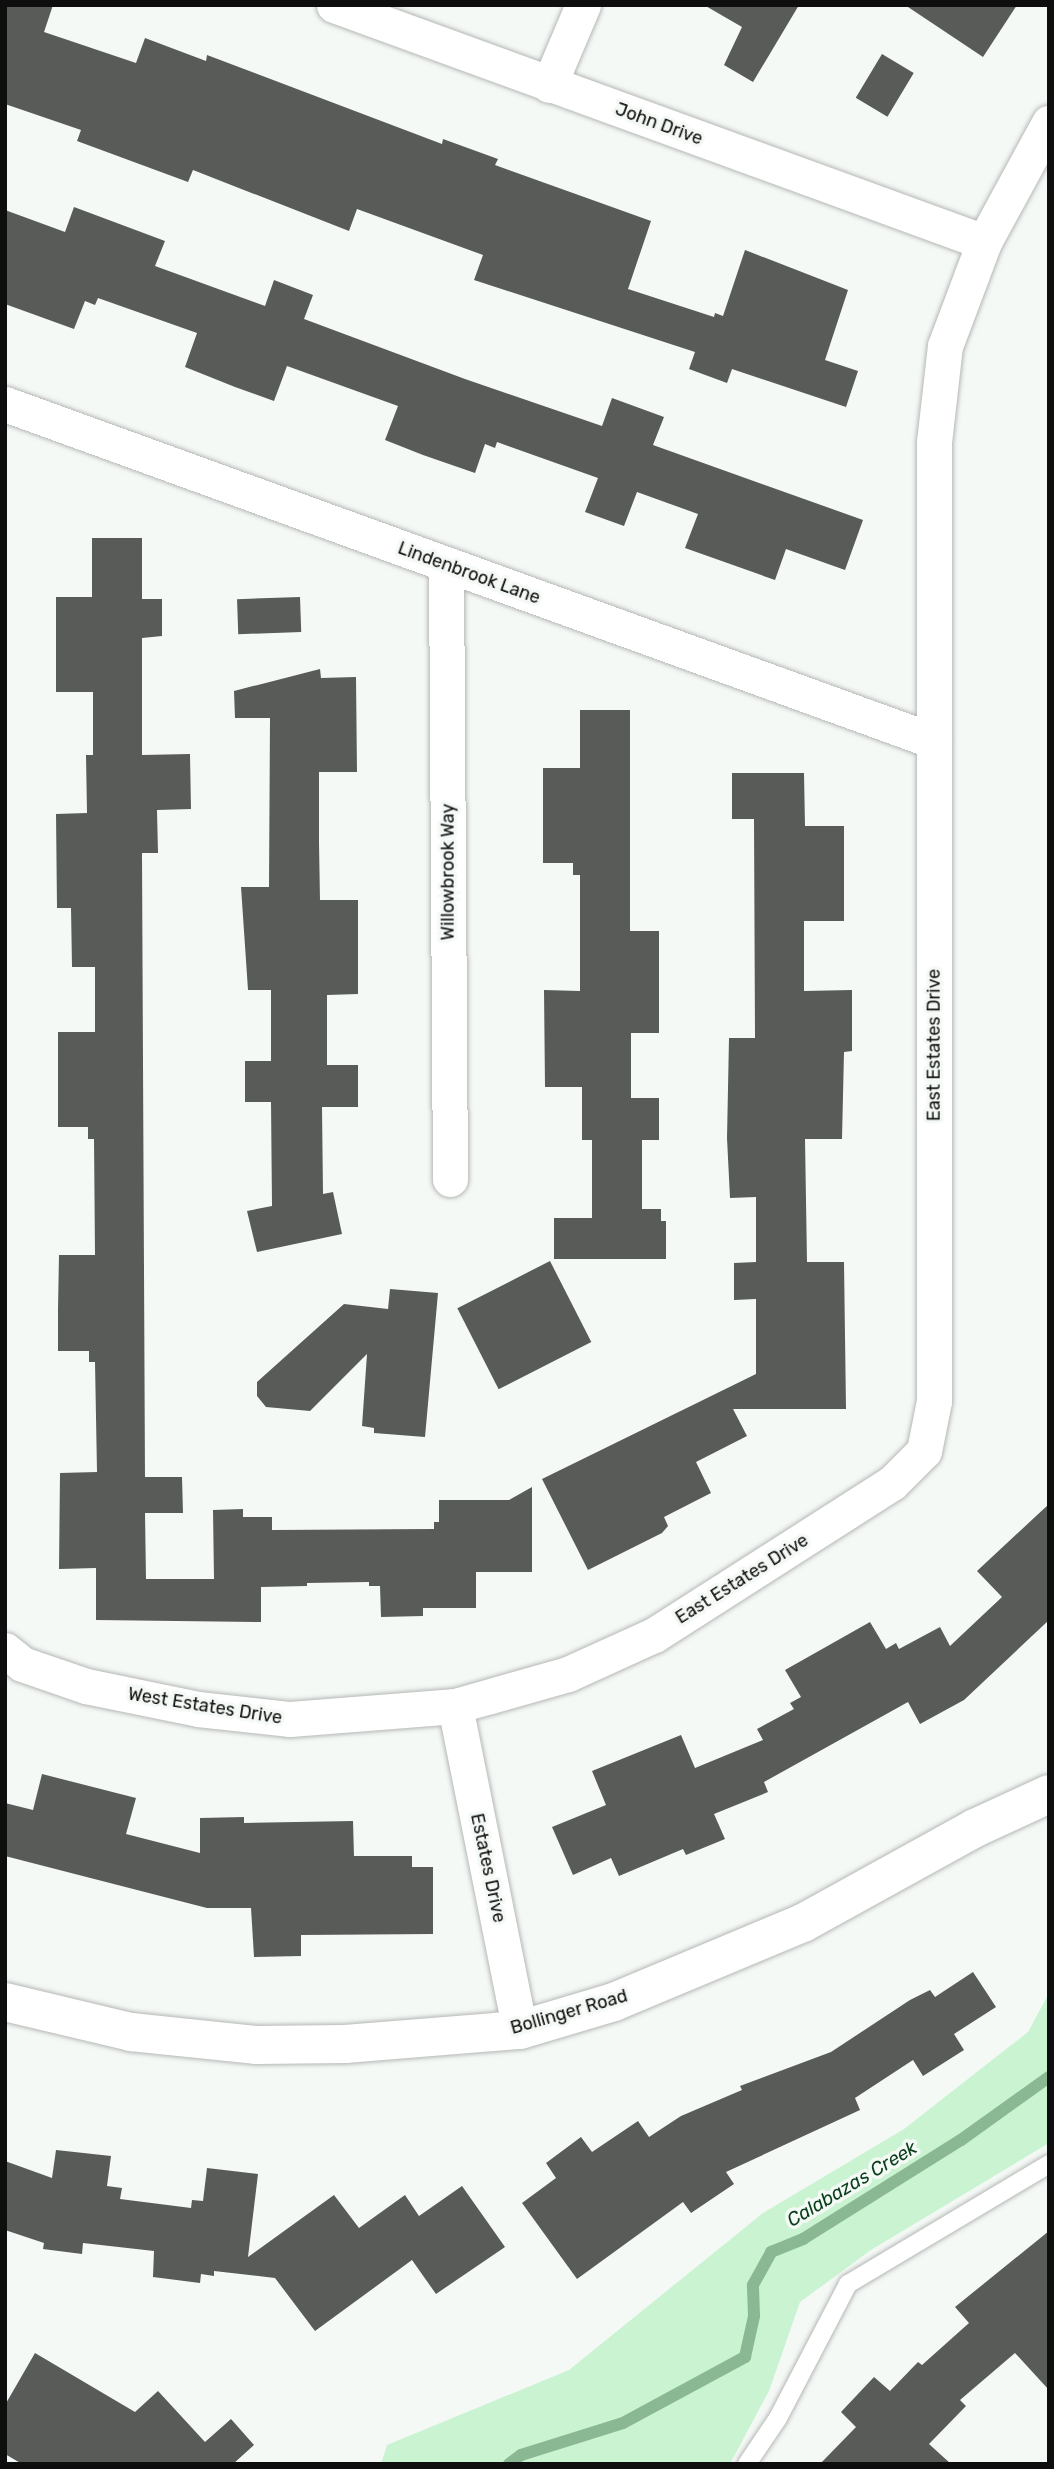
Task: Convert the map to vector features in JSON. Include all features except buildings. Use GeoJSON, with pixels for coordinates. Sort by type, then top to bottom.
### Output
{"type":"FeatureCollection","features":[{"type":"Feature","properties":{"kind":"main road","name":"Bollinger Road"},"geometry":{"type":"LineString","coordinates":[[5,2002],[131,2032],[257,2045],[345,2044],[520,2029],[614,2002],[803,1923],[975,1828],[1049,1794]]}},
{"type":"Feature","properties":{"kind":"street","name":"John Drive"},"geometry":{"type":"LineString","coordinates":[[334,5],[984,242]]}},
{"type":"Feature","properties":{"kind":"street"},"geometry":{"type":"LineString","coordinates":[[549,85],[583,5]]}},
{"type":"Feature","properties":{"kind":"street","name":"East Estates Drive"},"geometry":{"type":"LineString","coordinates":[[455,1706],[568,1674],[654,1636],[892,1483],[924,1451],[934,1401],[934,442],[945,346],[984,242],[1049,123]]}},
{"type":"Feature","properties":{"kind":"street","name":"Lindenbrook Lane"},"geometry":{"type":"LineString","coordinates":[[5,404],[934,741]]}},
{"type":"Feature","properties":{"kind":"street","name":"Willowbrook Way"},"geometry":{"type":"LineString","coordinates":[[446,565],[450,1179]]}},
{"type":"Feature","properties":{"kind":"street","name":"West Estates Drive"},"geometry":{"type":"LineString","coordinates":[[5,1650],[22,1664],[86,1686],[198,1709],[290,1719],[455,1706]]}},
{"type":"Feature","properties":{"kind":"street","name":"Estates Drive"},"geometry":{"type":"LineString","coordinates":[[455,1706],[520,2029]]}},
{"type":"Feature","properties":{"kind":"lane"},"geometry":{"type":"LineString","coordinates":[[747,2464],[778,2418],[848,2284],[1049,2164]]}},
{"type":"Feature","properties":{"kind":"green space"},"geometry":{"type":"Polygon","coordinates":[[[1049,1993],[1049,2143],[871,2250],[800,2302],[769,2391],[730,2464],[381,2464],[387,2445],[569,2370],[763,2213],[904,2129],[1028,2032],[1049,1993]]]}},
{"type":"Feature","properties":{"kind":"waterway","name":"Calabazas Creek"},"geometry":{"type":"LineString","coordinates":[[509,2464],[521,2455],[623,2423],[745,2357],[754,2316],[753,2285],[771,2252],[803,2239],[961,2140],[1049,2077]]}}]}
